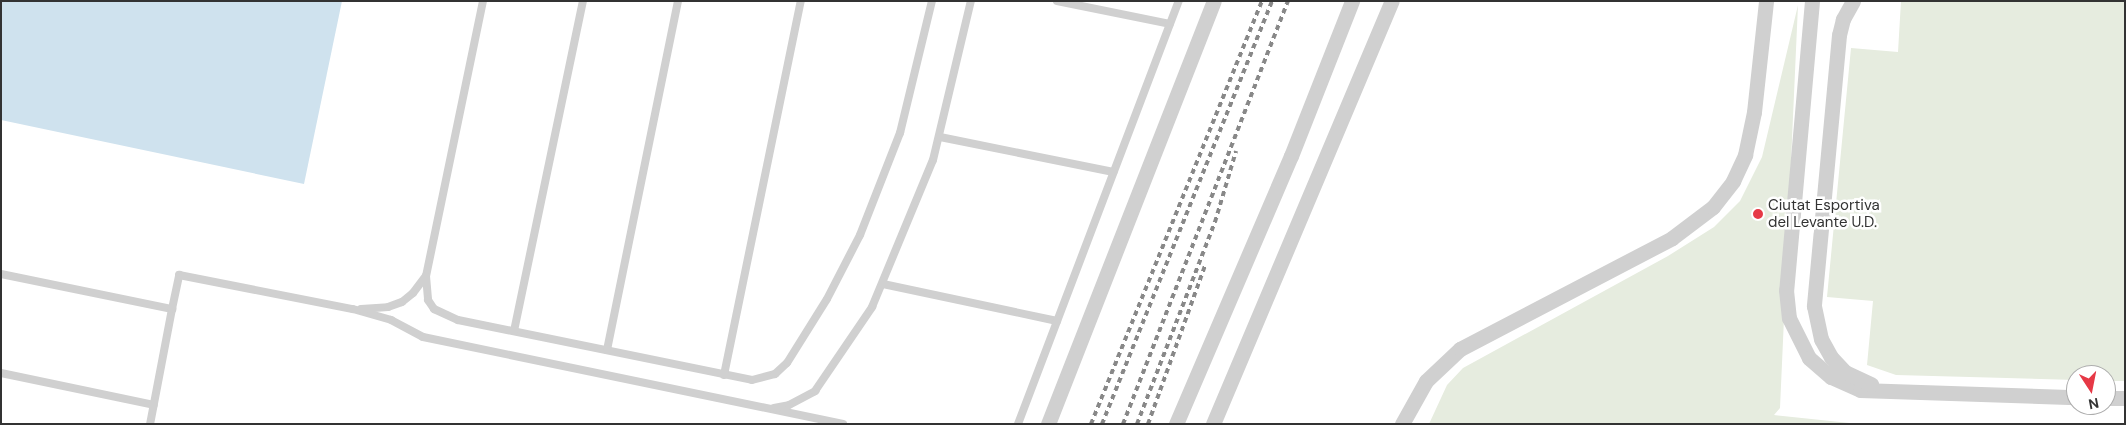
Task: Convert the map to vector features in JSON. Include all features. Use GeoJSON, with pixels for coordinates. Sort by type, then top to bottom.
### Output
{"type":"FeatureCollection","features":[{"type":"Feature","properties":{"kind":"street"},"geometry":{"type":"LineString","coordinates":[[1048,424],[1214,1]]}},
{"type":"Feature","properties":{"kind":"street"},"geometry":{"type":"LineString","coordinates":[[1176,424],[1291,156],[1352,1]]}},
{"type":"Feature","properties":{"kind":"street"},"geometry":{"type":"LineString","coordinates":[[1213,424],[1392,1]]}},
{"type":"Feature","properties":{"kind":"street"},"geometry":{"type":"LineString","coordinates":[[1402,424],[1426,381],[1460,349],[1672,238],[1713,207],[1733,181],[1745,155],[1754,112],[1766,1]]}},
{"type":"Feature","properties":{"kind":"street"},"geometry":{"type":"LineString","coordinates":[[1812,1],[1786,290],[1789,318],[1809,358],[1844,386],[1860,390],[2066,397]]}},
{"type":"Feature","properties":{"kind":"street"},"geometry":{"type":"LineString","coordinates":[[1854,1],[1842,19],[1838,35],[1816,317],[1826,349],[1845,372],[1864,382],[1914,393]]}},
{"type":"Feature","properties":{"kind":"lane"},"geometry":{"type":"LineString","coordinates":[[483,1],[426,276],[428,300],[444,316],[752,380],[775,374],[787,363],[844,267],[875,202],[900,134],[932,1]]}},
{"type":"Feature","properties":{"kind":"lane"},"geometry":{"type":"LineString","coordinates":[[514,331],[583,1]]}},
{"type":"Feature","properties":{"kind":"lane"},"geometry":{"type":"LineString","coordinates":[[606,350],[678,1]]}},
{"type":"Feature","properties":{"kind":"lane"},"geometry":{"type":"LineString","coordinates":[[724,375],[802,1]]}},
{"type":"Feature","properties":{"kind":"lane"},"geometry":{"type":"LineString","coordinates":[[769,409],[802,399],[825,380],[854,337],[882,284],[940,138],[971,1]]}},
{"type":"Feature","properties":{"kind":"lane"},"geometry":{"type":"LineString","coordinates":[[1057,1],[1170,24]]}},
{"type":"Feature","properties":{"kind":"lane"},"geometry":{"type":"LineString","coordinates":[[1018,424],[1179,1]]}},
{"type":"Feature","properties":{"kind":"lane"},"geometry":{"type":"LineString","coordinates":[[940,138],[1114,172]]}},
{"type":"Feature","properties":{"kind":"lane"},"geometry":{"type":"LineString","coordinates":[[1,274],[172,309]]}},
{"type":"Feature","properties":{"kind":"lane"},"geometry":{"type":"LineString","coordinates":[[150,424],[179,275],[353,309],[391,320],[423,337],[843,424]]}},
{"type":"Feature","properties":{"kind":"lane"},"geometry":{"type":"LineString","coordinates":[[353,309],[388,307],[402,302],[413,293],[426,276]]}},
{"type":"Feature","properties":{"kind":"lane"},"geometry":{"type":"LineString","coordinates":[[882,284],[1057,321]]}},
{"type":"Feature","properties":{"kind":"lane"},"geometry":{"type":"LineString","coordinates":[[1,373],[154,406]]}},
{"type":"Feature","properties":{"kind":"shaded area"},"geometry":{"type":"Polygon","coordinates":[[[1901,1],[2125,1],[2125,381],[2116,381],[2116,365],[2066,365],[2066,380],[1896,375],[1867,365],[1873,301],[1827,297],[1851,48],[1898,52],[1901,1]]]}},
{"type":"Feature","properties":{"kind":"shaded area","name":"Ciutat Esportiva del Levante U.D."},"geometry":{"type":"Polygon","coordinates":[[[1798,5],[1780,408],[1774,415],[1859,424],[1429,424],[1447,385],[1463,368],[1668,256],[1714,227],[1740,201],[1762,157],[1798,5]]]}},
{"type":"Feature","properties":{"kind":"water"},"geometry":{"type":"Polygon","coordinates":[[[1,1],[342,1],[304,184],[1,120],[1,1]]]}},
{"type":"Feature","properties":{"kind":"railway"},"geometry":{"type":"LineString","coordinates":[[1091,424],[1262,1]]}},
{"type":"Feature","properties":{"kind":"railway"},"geometry":{"type":"LineString","coordinates":[[1102,424],[1272,1]]}},
{"type":"Feature","properties":{"kind":"railway"},"geometry":{"type":"LineString","coordinates":[[1123,424],[1288,1]]}},
{"type":"Feature","properties":{"kind":"railway"},"geometry":{"type":"LineString","coordinates":[[1137,424],[1215,222],[1236,151]]}},
{"type":"Feature","properties":{"kind":"railway"},"geometry":{"type":"LineString","coordinates":[[1148,424],[1205,266]]}},
{"type":"Feature","properties":{"kind":"place","name":"Ciutat Esportiva del Levante U.D."},"geometry":{"type":"Point","coordinates":[1758,214]}}]}
